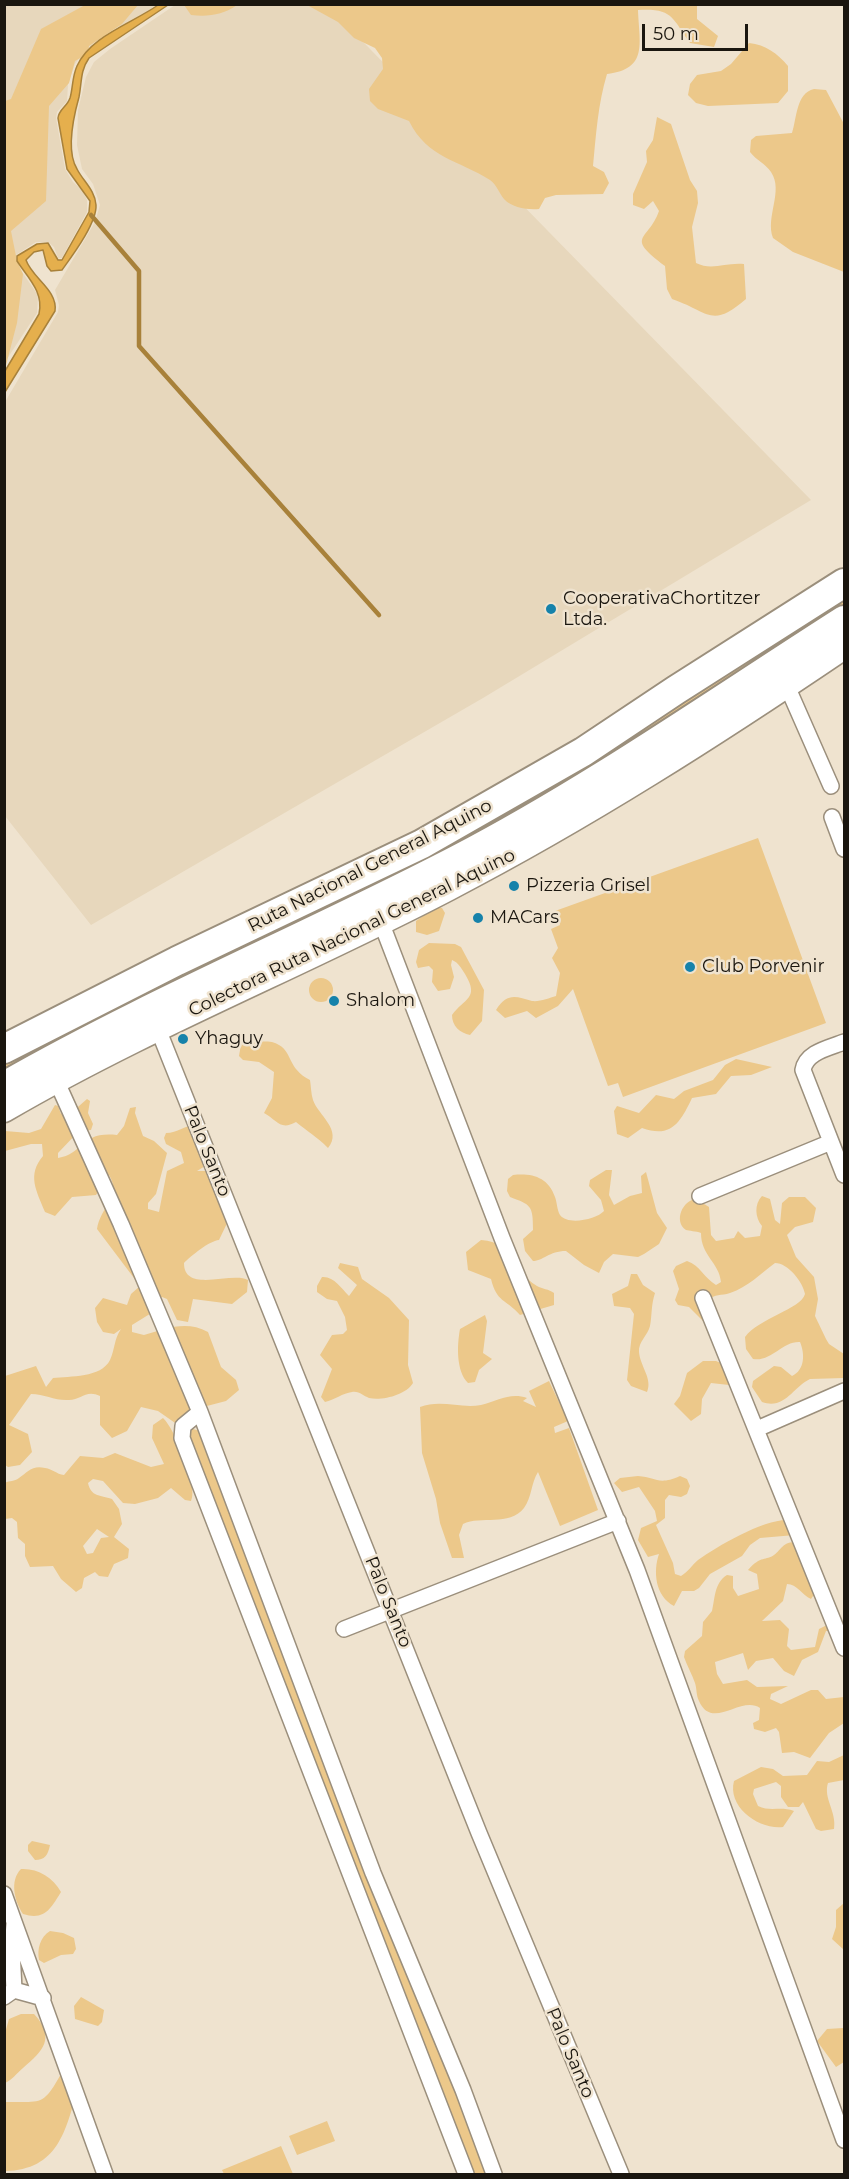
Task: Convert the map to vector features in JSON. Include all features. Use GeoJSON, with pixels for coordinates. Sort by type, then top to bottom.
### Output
{"type":"FeatureCollection","features":[{"type":"Feature","properties":{"kind":"highway","name":"Ruta Nacional General Aquino"},"geometry":{"type":"LineString","coordinates":[[4,1049],[58,1020],[422,844],[583,752],[844,583]]}},
{"type":"Feature","properties":{"kind":"highway","name":"Ruta Nacional General Aquino"},"geometry":{"type":"LineString","coordinates":[[4,1086],[112,1029],[459,858],[630,758],[844,620]]}},
{"type":"Feature","properties":{"kind":"main road"},"geometry":{"type":"LineString","coordinates":[[630,758],[844,645]]}},
{"type":"Feature","properties":{"kind":"main road","name":"Colectora Ruta Nacional General Aquino"},"geometry":{"type":"LineString","coordinates":[[4,1110],[56,1080],[381,922],[518,851],[787,686],[844,645]]}},
{"type":"Feature","properties":{"kind":"main road"},"geometry":{"type":"LineString","coordinates":[[4,1043],[58,1020]]}},
{"type":"Feature","properties":{"kind":"street"},"geometry":{"type":"LineString","coordinates":[[787,686],[831,786]]}},
{"type":"Feature","properties":{"kind":"street"},"geometry":{"type":"LineString","coordinates":[[832,817],[844,849]]}},
{"type":"Feature","properties":{"kind":"street"},"geometry":{"type":"LineString","coordinates":[[381,922],[502,1238],[618,1521],[844,2140]]}},
{"type":"Feature","properties":{"kind":"street","name":"Palo Santo"},"geometry":{"type":"LineString","coordinates":[[158,1029],[392,1609],[479,1833],[621,2175]]}},
{"type":"Feature","properties":{"kind":"street"},"geometry":{"type":"LineString","coordinates":[[844,1042],[812,1055],[804,1062],[802,1070],[844,1175]]}},
{"type":"Feature","properties":{"kind":"street"},"geometry":{"type":"LineString","coordinates":[[56,1080],[121,1224],[200,1412],[365,1851],[464,2092],[494,2175]]}},
{"type":"Feature","properties":{"kind":"street"},"geometry":{"type":"LineString","coordinates":[[700,1196],[831,1142]]}},
{"type":"Feature","properties":{"kind":"street"},"geometry":{"type":"LineString","coordinates":[[702,1298],[844,1648]]}},
{"type":"Feature","properties":{"kind":"street"},"geometry":{"type":"LineString","coordinates":[[757,1429],[844,1391]]}},
{"type":"Feature","properties":{"kind":"street"},"geometry":{"type":"LineString","coordinates":[[200,1412],[183,1426],[182,1438],[466,2175]]}},
{"type":"Feature","properties":{"kind":"street"},"geometry":{"type":"LineString","coordinates":[[344,1629],[618,1521]]}},
{"type":"Feature","properties":{"kind":"street"},"geometry":{"type":"LineString","coordinates":[[4,1894],[105,2175]]}},
{"type":"Feature","properties":{"kind":"street"},"geometry":{"type":"LineString","coordinates":[[15,1920],[9,1993],[43,1998]]}},
{"type":"Feature","properties":{"kind":"shaded area"},"geometry":{"type":"Polygon","coordinates":[[[5,5],[156,5],[137,19],[111,30],[85,50],[75,64],[68,84],[67,101],[57,112],[56,118],[65,169],[73,182],[82,190],[87,200],[87,212],[62,258],[58,258],[54,247],[48,242],[36,242],[16,255],[15,262],[38,295],[37,313],[5,362],[5,5]]]}},
{"type":"Feature","properties":{"kind":"shaded area"},"geometry":{"type":"Polygon","coordinates":[[[85,5],[138,5],[122,24],[89,46],[88,54],[75,61],[69,83],[49,106],[46,201],[11,231],[17,261],[23,274],[17,323],[5,369],[5,101],[11,99],[41,29],[85,5]]]}},
{"type":"Feature","properties":{"kind":"shaded area"},"geometry":{"type":"Polygon","coordinates":[[[158,5],[168,5],[89,58],[84,67],[71,143],[77,169],[95,200],[93,221],[62,270],[51,271],[47,266],[43,250],[34,252],[26,260],[33,273],[53,297],[55,311],[5,392],[5,371],[39,314],[40,306],[37,292],[17,261],[17,256],[37,244],[48,243],[58,260],[62,260],[89,212],[90,201],[67,169],[58,118],[70,98],[77,66],[83,56],[102,38],[158,5]]]}},
{"type":"Feature","properties":{"kind":"shaded area"},"geometry":{"type":"Polygon","coordinates":[[[175,5],[327,5],[811,500],[483,698],[91,925],[5,816],[5,402],[58,312],[59,305],[55,290],[95,222],[100,205],[93,184],[82,169],[77,145],[78,110],[86,77],[94,62],[110,49],[175,5]]]}},
{"type":"Feature","properties":{"kind":"shaded area"},"geometry":{"type":"Polygon","coordinates":[[[184,5],[237,5],[215,15],[203,16],[191,15],[184,5]]]}},
{"type":"Feature","properties":{"kind":"shaded area"},"geometry":{"type":"Polygon","coordinates":[[[307,5],[697,5],[697,19],[718,36],[714,47],[690,43],[670,16],[658,11],[638,10],[640,43],[636,60],[630,67],[607,74],[599,108],[593,166],[604,172],[609,183],[603,194],[556,195],[545,198],[539,209],[530,209],[511,204],[504,199],[490,180],[435,151],[417,134],[409,121],[378,109],[370,101],[369,89],[383,69],[382,58],[375,48],[354,38],[338,22],[307,5]]]}},
{"type":"Feature","properties":{"kind":"shaded area"},"geometry":{"type":"Polygon","coordinates":[[[749,43],[771,50],[788,66],[788,91],[778,103],[708,106],[696,103],[688,95],[690,84],[697,75],[721,71],[731,64],[749,43]]]}},
{"type":"Feature","properties":{"kind":"shaded area"},"geometry":{"type":"Polygon","coordinates":[[[826,90],[844,124],[844,272],[793,252],[773,238],[771,222],[776,187],[774,179],[769,169],[750,152],[751,140],[756,136],[792,133],[800,101],[808,91],[826,90]]]}},
{"type":"Feature","properties":{"kind":"shaded area"},"geometry":{"type":"Polygon","coordinates":[[[657,117],[671,124],[690,180],[697,191],[698,203],[692,227],[696,263],[708,266],[744,264],[746,299],[717,316],[703,313],[672,299],[667,289],[665,266],[645,249],[642,243],[642,239],[659,211],[653,201],[644,209],[633,205],[633,194],[647,162],[646,151],[653,140],[657,117]]]}},
{"type":"Feature","properties":{"kind":"shaded area"},"geometry":{"type":"Polygon","coordinates":[[[844,594],[844,611],[520,815],[5,1076],[5,1059],[844,594]]]}},
{"type":"Feature","properties":{"kind":"shaded area","name":"Club Porvenir"},"geometry":{"type":"Polygon","coordinates":[[[758,838],[826,1023],[623,1097],[618,1083],[608,1086],[573,989],[558,1006],[536,1018],[527,1011],[505,1018],[496,1010],[504,1001],[512,997],[535,1001],[556,996],[560,973],[552,958],[558,948],[551,929],[560,925],[555,911],[758,838]]]}},
{"type":"Feature","properties":{"kind":"shaded area"},"geometry":{"type":"Polygon","coordinates":[[[436,907],[442,908],[445,913],[439,931],[427,935],[416,932],[416,921],[436,907]]]}},
{"type":"Feature","properties":{"kind":"shaded area"},"geometry":{"type":"Polygon","coordinates":[[[429,943],[455,944],[461,947],[484,990],[482,1021],[470,1035],[457,1028],[452,1015],[469,997],[471,989],[469,982],[460,966],[452,960],[454,977],[450,989],[438,991],[432,982],[433,970],[429,966],[418,968],[416,962],[419,950],[429,943]]]}},
{"type":"Feature","properties":{"kind":"shaded area"},"geometry":{"type":"Polygon","coordinates":[[[321,978],[330,981],[333,990],[330,999],[321,1002],[312,999],[309,990],[312,981],[321,978]]]}},
{"type":"Feature","properties":{"kind":"shaded area"},"geometry":{"type":"Polygon","coordinates":[[[247,1040],[272,1042],[279,1045],[287,1052],[297,1071],[310,1080],[313,1100],[333,1135],[328,1148],[296,1122],[282,1125],[264,1113],[272,1098],[274,1072],[259,1062],[243,1060],[239,1056],[241,1044],[247,1040]]]}},
{"type":"Feature","properties":{"kind":"shaded area"},"geometry":{"type":"Polygon","coordinates":[[[736,1059],[772,1067],[751,1075],[731,1076],[716,1094],[692,1098],[684,1114],[674,1126],[668,1129],[652,1131],[642,1128],[628,1138],[617,1134],[614,1111],[617,1106],[639,1113],[656,1095],[674,1099],[684,1091],[713,1080],[725,1065],[736,1059]]]}},
{"type":"Feature","properties":{"kind":"shaded area"},"geometry":{"type":"Polygon","coordinates":[[[87,1099],[90,1101],[88,1113],[93,1124],[91,1130],[79,1131],[58,1153],[58,1158],[73,1152],[96,1136],[117,1135],[124,1126],[130,1108],[136,1107],[135,1113],[143,1136],[154,1141],[167,1153],[156,1194],[148,1203],[148,1209],[159,1212],[167,1171],[184,1163],[181,1152],[166,1144],[164,1138],[166,1133],[192,1125],[202,1126],[207,1130],[210,1163],[197,1171],[207,1171],[231,1215],[219,1240],[205,1246],[184,1263],[186,1272],[200,1280],[241,1278],[248,1280],[247,1292],[232,1304],[193,1299],[188,1322],[177,1320],[167,1299],[162,1297],[157,1299],[153,1312],[132,1325],[132,1332],[144,1335],[184,1326],[200,1328],[208,1332],[221,1367],[236,1380],[239,1390],[226,1401],[203,1407],[178,1425],[158,1411],[141,1407],[127,1431],[112,1438],[100,1425],[100,1396],[87,1394],[73,1400],[64,1400],[31,1394],[9,1425],[28,1434],[32,1452],[20,1465],[8,1467],[5,1465],[5,1376],[36,1366],[46,1387],[53,1378],[84,1375],[106,1366],[121,1329],[114,1334],[103,1332],[97,1322],[95,1308],[103,1298],[127,1305],[131,1294],[140,1286],[97,1229],[112,1195],[112,1182],[109,1175],[96,1195],[72,1197],[55,1216],[45,1212],[35,1183],[35,1170],[43,1156],[42,1144],[31,1144],[5,1151],[5,1131],[29,1133],[41,1129],[55,1105],[58,1106],[61,1114],[71,1113],[87,1099]]]}},
{"type":"Feature","properties":{"kind":"shaded area"},"geometry":{"type":"Polygon","coordinates":[[[606,1170],[612,1170],[609,1195],[614,1205],[630,1196],[642,1193],[641,1176],[646,1172],[657,1213],[667,1228],[659,1244],[638,1257],[613,1254],[604,1262],[599,1273],[566,1251],[533,1261],[525,1251],[523,1239],[533,1230],[531,1211],[527,1204],[510,1197],[507,1191],[508,1179],[513,1175],[520,1175],[533,1176],[544,1181],[552,1190],[560,1215],[576,1221],[595,1217],[604,1211],[601,1200],[589,1186],[590,1180],[606,1170]]]}},
{"type":"Feature","properties":{"kind":"shaded area"},"geometry":{"type":"Polygon","coordinates":[[[762,1196],[770,1199],[775,1220],[780,1224],[782,1203],[789,1197],[805,1197],[816,1208],[813,1222],[795,1227],[787,1235],[796,1257],[814,1277],[818,1299],[815,1316],[826,1339],[829,1344],[844,1354],[844,1378],[810,1379],[788,1397],[770,1404],[762,1402],[752,1387],[753,1381],[774,1366],[781,1367],[792,1376],[796,1373],[803,1361],[800,1342],[788,1345],[766,1357],[753,1359],[746,1349],[745,1337],[760,1324],[802,1299],[805,1294],[804,1289],[798,1279],[785,1266],[775,1263],[743,1287],[711,1298],[708,1301],[708,1326],[689,1307],[678,1305],[675,1300],[679,1289],[673,1271],[676,1266],[687,1261],[695,1265],[716,1285],[721,1282],[717,1269],[704,1248],[701,1233],[686,1230],[680,1222],[681,1212],[687,1203],[696,1199],[709,1207],[711,1235],[716,1241],[734,1238],[738,1231],[745,1238],[760,1236],[762,1226],[756,1211],[762,1196]]]}},
{"type":"Feature","properties":{"kind":"shaded area"},"geometry":{"type":"Polygon","coordinates":[[[481,1240],[502,1246],[529,1280],[554,1293],[554,1305],[520,1315],[499,1296],[491,1279],[468,1270],[466,1252],[481,1240]]]}},
{"type":"Feature","properties":{"kind":"shaded area"},"geometry":{"type":"Polygon","coordinates":[[[340,1263],[358,1267],[362,1279],[389,1298],[409,1320],[408,1365],[413,1383],[399,1394],[374,1399],[352,1392],[325,1402],[321,1397],[332,1369],[320,1355],[332,1335],[343,1334],[347,1330],[345,1317],[337,1301],[327,1299],[317,1292],[317,1286],[322,1277],[330,1278],[349,1296],[357,1285],[338,1268],[340,1263]]]}},
{"type":"Feature","properties":{"kind":"shaded area"},"geometry":{"type":"Polygon","coordinates":[[[631,1274],[637,1274],[643,1285],[655,1293],[650,1326],[639,1348],[648,1382],[647,1392],[631,1386],[627,1380],[634,1314],[630,1308],[614,1306],[612,1294],[628,1286],[631,1274]]]}},
{"type":"Feature","properties":{"kind":"shaded area"},"geometry":{"type":"Polygon","coordinates":[[[485,1315],[487,1321],[483,1353],[492,1359],[479,1370],[475,1382],[468,1383],[459,1365],[460,1329],[485,1315]]]}},
{"type":"Feature","properties":{"kind":"shaded area"},"geometry":{"type":"Polygon","coordinates":[[[703,1361],[716,1361],[728,1366],[733,1381],[729,1385],[711,1383],[702,1399],[701,1414],[691,1421],[674,1404],[680,1396],[687,1373],[703,1361]]]}},
{"type":"Feature","properties":{"kind":"shaded area"},"geometry":{"type":"Polygon","coordinates":[[[549,1381],[568,1421],[554,1427],[555,1433],[569,1428],[598,1510],[560,1526],[538,1472],[527,1504],[518,1514],[503,1519],[478,1520],[463,1524],[459,1535],[464,1558],[452,1558],[440,1523],[436,1499],[422,1453],[420,1407],[436,1404],[473,1406],[521,1396],[527,1398],[523,1401],[536,1407],[529,1391],[549,1381]]]}},
{"type":"Feature","properties":{"kind":"shaded area"},"geometry":{"type":"Polygon","coordinates":[[[163,1418],[174,1434],[189,1471],[193,1494],[191,1501],[185,1500],[171,1488],[158,1498],[135,1504],[123,1503],[103,1481],[93,1479],[88,1483],[91,1491],[112,1499],[119,1509],[122,1524],[114,1537],[129,1549],[128,1558],[114,1564],[108,1577],[99,1576],[95,1572],[84,1578],[82,1588],[76,1592],[61,1579],[53,1566],[30,1567],[25,1556],[25,1544],[18,1538],[17,1522],[12,1518],[5,1519],[5,1483],[37,1467],[64,1475],[80,1456],[103,1458],[115,1453],[151,1467],[164,1464],[152,1438],[153,1425],[163,1418]],[[97,1529],[83,1546],[87,1554],[93,1553],[101,1538],[109,1537],[97,1529]]]}},
{"type":"Feature","properties":{"kind":"shaded area"},"geometry":{"type":"Polygon","coordinates":[[[193,1429],[200,1431],[367,1874],[488,2174],[472,2174],[187,1432],[193,1429]]]}},
{"type":"Feature","properties":{"kind":"shaded area"},"geometry":{"type":"Polygon","coordinates":[[[638,1476],[662,1481],[680,1476],[687,1479],[690,1486],[687,1494],[681,1497],[669,1495],[665,1500],[665,1518],[656,1525],[673,1563],[675,1574],[681,1576],[698,1560],[717,1548],[768,1523],[789,1520],[795,1535],[760,1538],[750,1545],[742,1556],[710,1574],[699,1588],[694,1591],[682,1591],[674,1606],[659,1590],[656,1568],[659,1554],[648,1557],[638,1540],[641,1528],[657,1521],[655,1511],[639,1487],[622,1492],[614,1483],[620,1478],[638,1476]]]}},
{"type":"Feature","properties":{"kind":"shaded area"},"geometry":{"type":"Polygon","coordinates":[[[794,1542],[819,1599],[813,1596],[811,1599],[794,1586],[787,1584],[783,1601],[762,1621],[780,1620],[789,1629],[787,1646],[791,1650],[815,1647],[819,1629],[825,1626],[831,1627],[831,1631],[826,1631],[818,1652],[802,1660],[794,1676],[784,1671],[773,1658],[756,1661],[748,1670],[743,1653],[715,1662],[717,1674],[723,1684],[747,1680],[757,1687],[788,1686],[771,1694],[770,1699],[781,1704],[811,1690],[818,1690],[826,1699],[844,1697],[844,1723],[829,1733],[810,1758],[794,1752],[782,1753],[779,1732],[776,1728],[765,1732],[754,1729],[753,1723],[759,1720],[760,1708],[752,1705],[719,1713],[711,1713],[705,1709],[698,1699],[695,1683],[684,1657],[685,1651],[702,1636],[703,1622],[712,1611],[716,1592],[723,1578],[727,1575],[733,1576],[733,1588],[738,1596],[759,1589],[757,1574],[748,1570],[756,1562],[771,1557],[785,1545],[794,1542]]]}},
{"type":"Feature","properties":{"kind":"shaded area"},"geometry":{"type":"Polygon","coordinates":[[[844,1755],[844,1780],[828,1783],[827,1789],[834,1817],[834,1829],[821,1831],[816,1829],[803,1802],[799,1807],[788,1807],[781,1797],[781,1786],[776,1782],[754,1789],[753,1794],[758,1806],[794,1811],[783,1827],[764,1825],[755,1821],[740,1808],[735,1800],[734,1781],[761,1767],[773,1769],[783,1776],[807,1775],[817,1761],[829,1762],[844,1755]]]}},
{"type":"Feature","properties":{"kind":"shaded area"},"geometry":{"type":"Polygon","coordinates":[[[32,1841],[50,1845],[44,1858],[35,1860],[28,1851],[28,1845],[32,1841]]]}},
{"type":"Feature","properties":{"kind":"shaded area"},"geometry":{"type":"Polygon","coordinates":[[[21,1869],[44,1874],[61,1892],[46,1912],[31,1916],[23,1914],[20,1909],[14,1885],[21,1869]]]}},
{"type":"Feature","properties":{"kind":"shaded area"},"geometry":{"type":"Polygon","coordinates":[[[844,1903],[844,1950],[832,1939],[836,1927],[836,1910],[844,1903]]]}},
{"type":"Feature","properties":{"kind":"shaded area"},"geometry":{"type":"Polygon","coordinates":[[[50,1931],[74,1938],[76,1949],[73,1954],[61,1955],[44,1963],[39,1960],[38,1952],[42,1940],[50,1931]]]}},
{"type":"Feature","properties":{"kind":"shaded area"},"geometry":{"type":"Polygon","coordinates":[[[81,1997],[104,2010],[102,2022],[98,2026],[75,2019],[74,2006],[81,1997]]]}},
{"type":"Feature","properties":{"kind":"shaded area"},"geometry":{"type":"Polygon","coordinates":[[[21,2014],[34,2014],[41,2023],[45,2037],[44,2044],[36,2056],[5,2083],[5,2033],[9,2019],[21,2014]]]}},
{"type":"Feature","properties":{"kind":"shaded area"},"geometry":{"type":"Polygon","coordinates":[[[843,2028],[844,2062],[836,2067],[817,2041],[827,2029],[843,2028]]]}},
{"type":"Feature","properties":{"kind":"shaded area"},"geometry":{"type":"Polygon","coordinates":[[[61,2074],[78,2087],[64,2133],[48,2156],[37,2164],[23,2169],[5,2171],[4,2102],[33,2102],[44,2098],[61,2074]]]}},
{"type":"Feature","properties":{"kind":"shaded area"},"geometry":{"type":"Polygon","coordinates":[[[327,2121],[335,2141],[297,2155],[289,2136],[327,2121]]]}},
{"type":"Feature","properties":{"kind":"shaded area"},"geometry":{"type":"Polygon","coordinates":[[[281,2146],[293,2174],[224,2174],[222,2170],[281,2146]]]}},
{"type":"Feature","properties":{"kind":"waterway"},"geometry":{"type":"LineString","coordinates":[[91,215],[139,271],[139,346],[379,615]]}},
{"type":"Feature","properties":{"kind":"place","name":"CooperativaChortitzer Ltda."},"geometry":{"type":"Point","coordinates":[551,609]}},
{"type":"Feature","properties":{"kind":"place","name":"Pizzeria Grisel"},"geometry":{"type":"Point","coordinates":[514,886]}},
{"type":"Feature","properties":{"kind":"place","name":"MACars"},"geometry":{"type":"Point","coordinates":[478,918]}},
{"type":"Feature","properties":{"kind":"place","name":"Club Porvenir"},"geometry":{"type":"Point","coordinates":[690,967]}},
{"type":"Feature","properties":{"kind":"place","name":"Shalom"},"geometry":{"type":"Point","coordinates":[334,1001]}},
{"type":"Feature","properties":{"kind":"place","name":"Yhaguy"},"geometry":{"type":"Point","coordinates":[183,1039]}}]}
